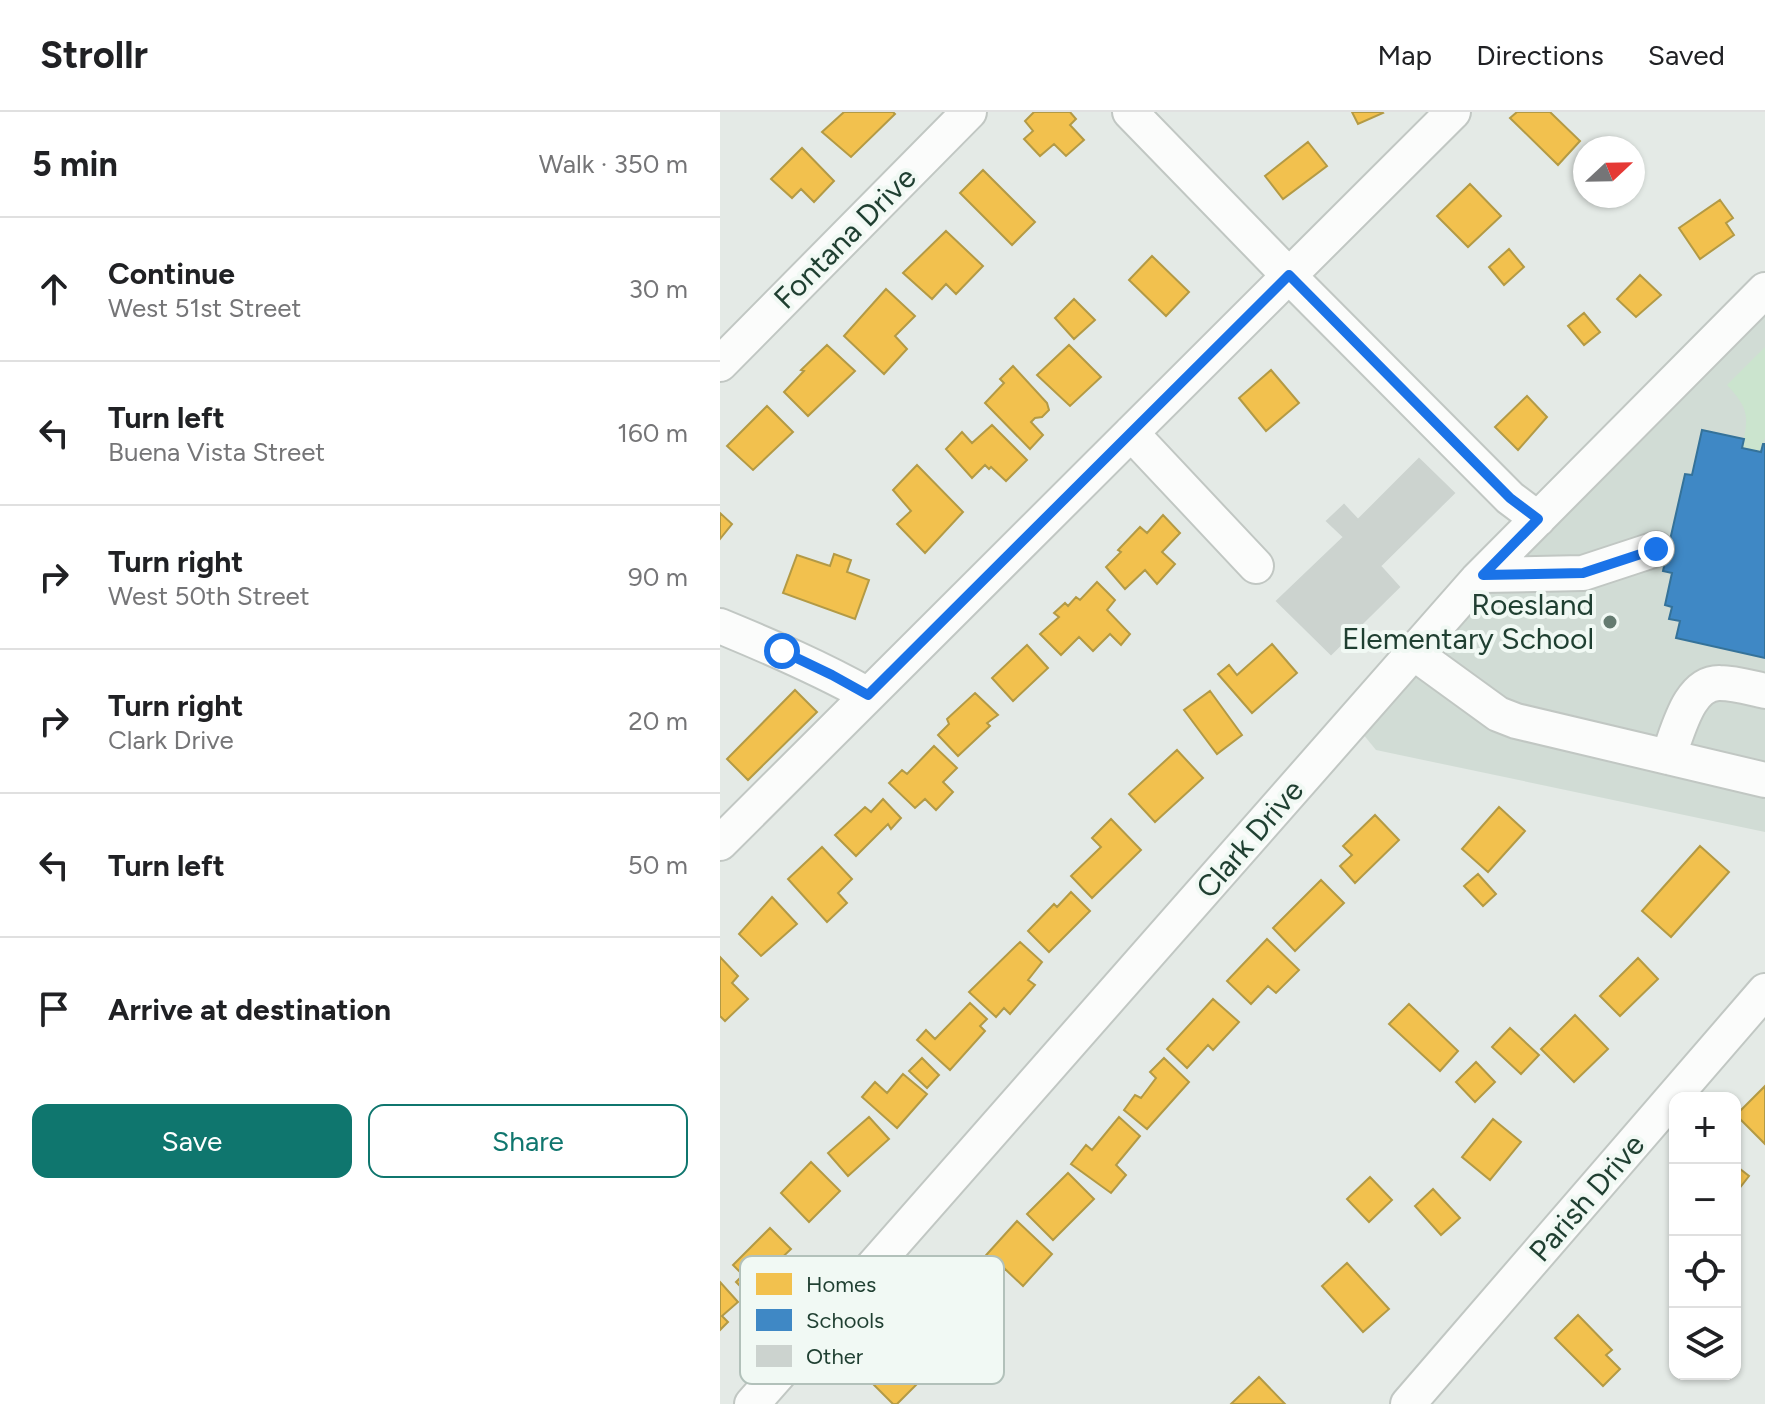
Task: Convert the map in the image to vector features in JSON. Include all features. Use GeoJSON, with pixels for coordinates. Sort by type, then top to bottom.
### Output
{"type":"FeatureCollection","features":[{"type":"Feature","properties":{"kind":"street","name":"Fontana Drive"},"geometry":{"type":"LineString","coordinates":[[720,364],[969,112]]}},
{"type":"Feature","properties":{"kind":"street"},"geometry":{"type":"LineString","coordinates":[[1130,112],[1510,498],[1538,519]]}},
{"type":"Feature","properties":{"kind":"street"},"geometry":{"type":"LineString","coordinates":[[720,843],[1453,112]]}},
{"type":"Feature","properties":{"kind":"street","name":"Clark Drive"},"geometry":{"type":"LineString","coordinates":[[882,1256],[1483,575],[1765,290]]}},
{"type":"Feature","properties":{"kind":"street"},"geometry":{"type":"LineString","coordinates":[[1131,433],[1256,566]]}},
{"type":"Feature","properties":{"kind":"street"},"geometry":{"type":"LineString","coordinates":[[1483,575],[1583,573],[1656,549]]}},
{"type":"Feature","properties":{"kind":"street"},"geometry":{"type":"LineString","coordinates":[[720,626],[782,651],[868,695]]}},
{"type":"Feature","properties":{"kind":"street"},"geometry":{"type":"LineString","coordinates":[[1414,653],[1498,714],[1516,721],[1765,780]]}},
{"type":"Feature","properties":{"kind":"street"},"geometry":{"type":"LineString","coordinates":[[1668,757],[1690,701],[1701,688],[1723,683],[1765,691]]}},
{"type":"Feature","properties":{"kind":"street","name":"Parish Drive"},"geometry":{"type":"LineString","coordinates":[[1408,1404],[1765,991]]}},
{"type":"Feature","properties":{"kind":"street","name":"Clark Drive"},"geometry":{"type":"LineString","coordinates":[[752,1404],[770,1384]]}},
{"type":"Feature","properties":{"kind":"shaded area","name":"Roesland Elementary School"},"geometry":{"type":"Polygon","coordinates":[[[1765,300],[1765,832],[1376,750],[1358,728],[1765,300]]]}},
{"type":"Feature","properties":{"kind":"green space"},"geometry":{"type":"Polygon","coordinates":[[[1765,347],[1765,437],[1761,452],[1742,448],[1745,414],[1740,400],[1727,385],[1765,347]]]}},
{"type":"Feature","properties":{"kind":"building: Homes"},"geometry":{"type":"Polygon","coordinates":[[[844,112],[895,114],[851,157],[822,132],[844,112]]]}},
{"type":"Feature","properties":{"kind":"building: Homes"},"geometry":{"type":"Polygon","coordinates":[[[1034,112],[1070,112],[1076,119],[1070,125],[1084,140],[1066,156],[1054,144],[1040,156],[1024,139],[1033,131],[1025,121],[1034,112]]]}},
{"type":"Feature","properties":{"kind":"building: Homes"},"geometry":{"type":"Polygon","coordinates":[[[1352,112],[1382,112],[1383,113],[1358,124],[1352,112]]]}},
{"type":"Feature","properties":{"kind":"building: Homes"},"geometry":{"type":"Polygon","coordinates":[[[1517,112],[1550,112],[1575,136],[1573,149],[1558,165],[1510,118],[1517,112]]]}},
{"type":"Feature","properties":{"kind":"building: Homes"},"geometry":{"type":"Polygon","coordinates":[[[1308,142],[1327,166],[1283,199],[1265,176],[1308,142]]]}},
{"type":"Feature","properties":{"kind":"building: Homes"},"geometry":{"type":"Polygon","coordinates":[[[802,148],[834,181],[814,202],[801,189],[792,198],[771,179],[802,148]]]}},
{"type":"Feature","properties":{"kind":"building: Homes"},"geometry":{"type":"Polygon","coordinates":[[[983,170],[1035,222],[1012,245],[960,193],[983,170]]]}},
{"type":"Feature","properties":{"kind":"building: Homes"},"geometry":{"type":"Polygon","coordinates":[[[1470,184],[1501,216],[1468,247],[1437,216],[1470,184]]]}},
{"type":"Feature","properties":{"kind":"building: Homes"},"geometry":{"type":"Polygon","coordinates":[[[1720,200],[1733,218],[1726,223],[1734,235],[1700,259],[1679,228],[1720,200]]]}},
{"type":"Feature","properties":{"kind":"building: Homes"},"geometry":{"type":"Polygon","coordinates":[[[946,231],[983,266],[956,294],[946,284],[932,299],[903,273],[946,231]]]}},
{"type":"Feature","properties":{"kind":"building: Homes"},"geometry":{"type":"Polygon","coordinates":[[[1509,249],[1524,267],[1504,285],[1489,267],[1509,249]]]}},
{"type":"Feature","properties":{"kind":"building: Homes"},"geometry":{"type":"Polygon","coordinates":[[[1152,256],[1189,292],[1166,316],[1129,280],[1152,256]]]}},
{"type":"Feature","properties":{"kind":"building: Homes"},"geometry":{"type":"Polygon","coordinates":[[[1640,275],[1661,295],[1636,317],[1617,299],[1640,275]]]}},
{"type":"Feature","properties":{"kind":"building: Homes"},"geometry":{"type":"Polygon","coordinates":[[[886,289],[915,316],[895,336],[907,349],[884,374],[844,336],[886,289]]]}},
{"type":"Feature","properties":{"kind":"building: Homes"},"geometry":{"type":"Polygon","coordinates":[[[1074,299],[1095,320],[1074,339],[1055,318],[1074,299]]]}},
{"type":"Feature","properties":{"kind":"building: Homes"},"geometry":{"type":"Polygon","coordinates":[[[1584,313],[1600,332],[1584,345],[1568,326],[1584,313]]]}},
{"type":"Feature","properties":{"kind":"building: Homes"},"geometry":{"type":"Polygon","coordinates":[[[827,345],[855,371],[808,416],[784,392],[827,345]]]}},
{"type":"Feature","properties":{"kind":"building: Homes"},"geometry":{"type":"Polygon","coordinates":[[[1069,345],[1101,377],[1070,406],[1037,375],[1069,345]]]}},
{"type":"Feature","properties":{"kind":"building: Homes"},"geometry":{"type":"Polygon","coordinates":[[[1013,366],[1047,403],[1049,410],[1031,422],[1043,435],[1030,449],[985,403],[1004,383],[1000,379],[1013,366]]]}},
{"type":"Feature","properties":{"kind":"building: Homes"},"geometry":{"type":"Polygon","coordinates":[[[1271,370],[1299,403],[1266,431],[1239,398],[1271,370]]]}},
{"type":"Feature","properties":{"kind":"building: Homes"},"geometry":{"type":"Polygon","coordinates":[[[1527,396],[1547,417],[1518,450],[1495,427],[1527,396]]]}},
{"type":"Feature","properties":{"kind":"building: Homes"},"geometry":{"type":"Polygon","coordinates":[[[767,406],[793,432],[753,470],[727,446],[767,406]]]}},
{"type":"Feature","properties":{"kind":"building: Homes"},"geometry":{"type":"Polygon","coordinates":[[[992,425],[1027,460],[1006,481],[985,465],[972,478],[946,449],[962,432],[972,443],[992,425]]]}},
{"type":"Feature","properties":{"kind":"building: Homes"},"geometry":{"type":"Polygon","coordinates":[[[917,465],[963,512],[925,553],[897,524],[911,511],[893,490],[917,465]]]}},
{"type":"Feature","properties":{"kind":"building: Homes"},"geometry":{"type":"Polygon","coordinates":[[[720,513],[732,524],[720,539],[720,513]]]}},
{"type":"Feature","properties":{"kind":"building: Homes"},"geometry":{"type":"Polygon","coordinates":[[[1163,515],[1180,533],[1162,552],[1175,564],[1157,584],[1145,570],[1125,589],[1106,567],[1140,527],[1147,533],[1163,515]]]}},
{"type":"Feature","properties":{"kind":"building: Homes"},"geometry":{"type":"Polygon","coordinates":[[[834,554],[851,560],[847,572],[869,580],[855,619],[783,593],[797,555],[830,566],[834,554]]]}},
{"type":"Feature","properties":{"kind":"building: Homes"},"geometry":{"type":"Polygon","coordinates":[[[1097,582],[1115,600],[1107,610],[1130,634],[1121,645],[1110,634],[1093,651],[1079,637],[1061,655],[1040,634],[1059,617],[1054,613],[1065,603],[1068,606],[1076,597],[1080,600],[1097,582]]]}},
{"type":"Feature","properties":{"kind":"building: Homes"},"geometry":{"type":"Polygon","coordinates":[[[1272,644],[1297,673],[1252,713],[1218,674],[1229,665],[1237,675],[1272,644]]]}},
{"type":"Feature","properties":{"kind":"building: Homes"},"geometry":{"type":"Polygon","coordinates":[[[1027,645],[1048,668],[1013,701],[992,678],[1027,645]]]}},
{"type":"Feature","properties":{"kind":"building: Homes"},"geometry":{"type":"Polygon","coordinates":[[[795,690],[817,712],[748,780],[727,759],[795,690]]]}},
{"type":"Feature","properties":{"kind":"building: Homes"},"geometry":{"type":"Polygon","coordinates":[[[1210,691],[1242,735],[1217,754],[1184,710],[1210,691]]]}},
{"type":"Feature","properties":{"kind":"building: Homes"},"geometry":{"type":"Polygon","coordinates":[[[975,693],[998,715],[958,756],[938,735],[949,724],[947,719],[975,693]]]}},
{"type":"Feature","properties":{"kind":"building: Homes"},"geometry":{"type":"Polygon","coordinates":[[[934,746],[957,768],[943,782],[953,792],[936,810],[925,799],[915,808],[889,783],[902,770],[907,774],[934,746]]]}},
{"type":"Feature","properties":{"kind":"building: Homes"},"geometry":{"type":"Polygon","coordinates":[[[1177,750],[1203,778],[1155,822],[1129,794],[1177,750]]]}},
{"type":"Feature","properties":{"kind":"building: Homes"},"geometry":{"type":"Polygon","coordinates":[[[883,799],[901,818],[891,829],[888,824],[856,856],[835,835],[865,807],[871,812],[883,799]]]}},
{"type":"Feature","properties":{"kind":"building: Homes"},"geometry":{"type":"Polygon","coordinates":[[[1499,807],[1525,831],[1488,872],[1462,849],[1499,807]]]}},
{"type":"Feature","properties":{"kind":"building: Homes"},"geometry":{"type":"Polygon","coordinates":[[[1375,815],[1399,840],[1355,883],[1340,866],[1352,855],[1343,846],[1375,815]]]}},
{"type":"Feature","properties":{"kind":"building: Homes"},"geometry":{"type":"Polygon","coordinates":[[[1111,819],[1141,850],[1092,898],[1071,876],[1101,847],[1092,838],[1111,819]]]}},
{"type":"Feature","properties":{"kind":"building: Homes"},"geometry":{"type":"Polygon","coordinates":[[[1700,846],[1729,872],[1671,937],[1642,911],[1700,846]]]}},
{"type":"Feature","properties":{"kind":"building: Homes"},"geometry":{"type":"Polygon","coordinates":[[[822,847],[852,879],[838,893],[847,903],[827,922],[788,879],[822,847]]]}},
{"type":"Feature","properties":{"kind":"building: Homes"},"geometry":{"type":"Polygon","coordinates":[[[1478,874],[1496,894],[1483,906],[1464,886],[1478,874]]]}},
{"type":"Feature","properties":{"kind":"building: Homes"},"geometry":{"type":"Polygon","coordinates":[[[1321,880],[1344,903],[1295,951],[1273,928],[1321,880]]]}},
{"type":"Feature","properties":{"kind":"building: Homes"},"geometry":{"type":"Polygon","coordinates":[[[1071,892],[1090,911],[1049,952],[1028,931],[1054,904],[1057,907],[1071,892]]]}},
{"type":"Feature","properties":{"kind":"building: Homes"},"geometry":{"type":"Polygon","coordinates":[[[772,897],[797,924],[761,956],[739,934],[772,897]]]}},
{"type":"Feature","properties":{"kind":"building: Homes"},"geometry":{"type":"Polygon","coordinates":[[[1267,939],[1299,970],[1276,993],[1268,986],[1251,1004],[1227,981],[1267,939]]]}},
{"type":"Feature","properties":{"kind":"building: Homes"},"geometry":{"type":"Polygon","coordinates":[[[1020,942],[1042,962],[1028,980],[1035,985],[1010,1014],[1004,1008],[996,1017],[969,992],[1020,942]]]}},
{"type":"Feature","properties":{"kind":"building: Homes"},"geometry":{"type":"Polygon","coordinates":[[[720,957],[738,976],[732,983],[748,999],[725,1021],[720,1016],[720,957]]]}},
{"type":"Feature","properties":{"kind":"building: Homes"},"geometry":{"type":"Polygon","coordinates":[[[1638,958],[1658,979],[1620,1016],[1600,996],[1638,958]]]}},
{"type":"Feature","properties":{"kind":"building: Homes"},"geometry":{"type":"Polygon","coordinates":[[[1213,999],[1239,1022],[1213,1050],[1208,1045],[1187,1068],[1167,1049],[1213,999]]]}},
{"type":"Feature","properties":{"kind":"building: Homes"},"geometry":{"type":"Polygon","coordinates":[[[970,1003],[987,1019],[980,1026],[985,1031],[950,1070],[917,1040],[926,1030],[935,1039],[970,1003]]]}},
{"type":"Feature","properties":{"kind":"building: Homes"},"geometry":{"type":"Polygon","coordinates":[[[1409,1004],[1458,1051],[1440,1071],[1389,1024],[1409,1004]]]}},
{"type":"Feature","properties":{"kind":"building: Homes"},"geometry":{"type":"Polygon","coordinates":[[[1575,1015],[1608,1049],[1574,1082],[1541,1049],[1575,1015]]]}},
{"type":"Feature","properties":{"kind":"building: Homes"},"geometry":{"type":"Polygon","coordinates":[[[1510,1028],[1539,1055],[1521,1074],[1492,1047],[1510,1028]]]}},
{"type":"Feature","properties":{"kind":"building: Homes"},"geometry":{"type":"Polygon","coordinates":[[[922,1058],[939,1075],[927,1088],[909,1071],[922,1058]]]}},
{"type":"Feature","properties":{"kind":"building: Homes"},"geometry":{"type":"Polygon","coordinates":[[[1164,1058],[1189,1082],[1147,1129],[1124,1110],[1135,1095],[1141,1098],[1156,1078],[1150,1072],[1164,1058]]]}},
{"type":"Feature","properties":{"kind":"building: Homes"},"geometry":{"type":"Polygon","coordinates":[[[1476,1062],[1495,1082],[1475,1102],[1456,1082],[1476,1062]]]}},
{"type":"Feature","properties":{"kind":"building: Homes"},"geometry":{"type":"Polygon","coordinates":[[[903,1074],[927,1094],[897,1128],[862,1097],[875,1082],[887,1093],[903,1074]]]}},
{"type":"Feature","properties":{"kind":"building: Homes"},"geometry":{"type":"Polygon","coordinates":[[[1765,1086],[1765,1144],[1741,1120],[1741,1110],[1765,1086]]]}},
{"type":"Feature","properties":{"kind":"building: Homes"},"geometry":{"type":"Polygon","coordinates":[[[869,1117],[889,1139],[848,1176],[828,1153],[869,1117]]]}},
{"type":"Feature","properties":{"kind":"building: Homes"},"geometry":{"type":"Polygon","coordinates":[[[1119,1117],[1140,1136],[1116,1165],[1126,1175],[1111,1193],[1071,1164],[1086,1145],[1092,1150],[1119,1117]]]}},
{"type":"Feature","properties":{"kind":"building: Homes"},"geometry":{"type":"Polygon","coordinates":[[[1493,1119],[1521,1142],[1490,1180],[1462,1157],[1493,1119]]]}},
{"type":"Feature","properties":{"kind":"building: Homes"},"geometry":{"type":"Polygon","coordinates":[[[811,1162],[840,1191],[809,1222],[781,1193],[811,1162]]]}},
{"type":"Feature","properties":{"kind":"building: Homes"},"geometry":{"type":"Polygon","coordinates":[[[1741,1170],[1749,1176],[1741,1186],[1741,1170]]]}},
{"type":"Feature","properties":{"kind":"building: Homes"},"geometry":{"type":"Polygon","coordinates":[[[1068,1173],[1094,1199],[1053,1240],[1027,1214],[1068,1173]]]}},
{"type":"Feature","properties":{"kind":"building: Homes"},"geometry":{"type":"Polygon","coordinates":[[[1370,1177],[1392,1200],[1369,1222],[1347,1199],[1370,1177]]]}},
{"type":"Feature","properties":{"kind":"building: Homes"},"geometry":{"type":"Polygon","coordinates":[[[1433,1189],[1460,1218],[1441,1235],[1415,1206],[1433,1189]]]}},
{"type":"Feature","properties":{"kind":"building: Homes"},"geometry":{"type":"Polygon","coordinates":[[[1017,1221],[1052,1254],[1023,1286],[1004,1270],[1004,1256],[985,1256],[1017,1221]]]}},
{"type":"Feature","properties":{"kind":"building: Homes"},"geometry":{"type":"Polygon","coordinates":[[[770,1228],[791,1249],[784,1256],[742,1256],[770,1228]]]}},
{"type":"Feature","properties":{"kind":"building: Homes"},"geometry":{"type":"Polygon","coordinates":[[[740,1258],[740,1272],[733,1265],[740,1258]]]}},
{"type":"Feature","properties":{"kind":"building: Homes"},"geometry":{"type":"Polygon","coordinates":[[[1347,1263],[1389,1309],[1363,1332],[1322,1286],[1347,1263]]]}},
{"type":"Feature","properties":{"kind":"building: Homes"},"geometry":{"type":"Polygon","coordinates":[[[720,1282],[738,1302],[722,1316],[728,1322],[720,1330],[720,1282]]]}},
{"type":"Feature","properties":{"kind":"building: Homes"},"geometry":{"type":"Polygon","coordinates":[[[1578,1315],[1612,1350],[1606,1355],[1620,1369],[1603,1386],[1555,1338],[1578,1315]]]}},
{"type":"Feature","properties":{"kind":"building: Homes"},"geometry":{"type":"Polygon","coordinates":[[[1259,1377],[1285,1404],[1231,1404],[1259,1377]]]}},
{"type":"Feature","properties":{"kind":"building: Homes"},"geometry":{"type":"Polygon","coordinates":[[[873,1384],[917,1384],[897,1404],[893,1404],[873,1384]]]}},
{"type":"Feature","properties":{"kind":"building: Schools","name":"Roesland Elementary School"},"geometry":{"type":"Polygon","coordinates":[[[1702,430],[1744,439],[1742,448],[1761,452],[1765,444],[1765,658],[1676,638],[1680,621],[1669,619],[1672,607],[1665,605],[1672,573],[1663,571],[1685,474],[1692,475],[1702,430]]]}},
{"type":"Feature","properties":{"kind":"building: Other"},"geometry":{"type":"Polygon","coordinates":[[[1419,459],[1454,493],[1380,566],[1399,587],[1331,654],[1277,601],[1344,537],[1327,521],[1344,505],[1358,520],[1419,459]]]}},
{"type":"Feature","properties":{"kind":"place","name":"Roesland Elementary School"},"geometry":{"type":"Point","coordinates":[1610,622]}},
{"type":"Feature","properties":{"kind":"route"},"geometry":{"type":"LineString","coordinates":[[782,651],[868,695],[1289,275],[1510,498],[1538,519],[1483,575],[1583,573],[1656,549]]}}]}
